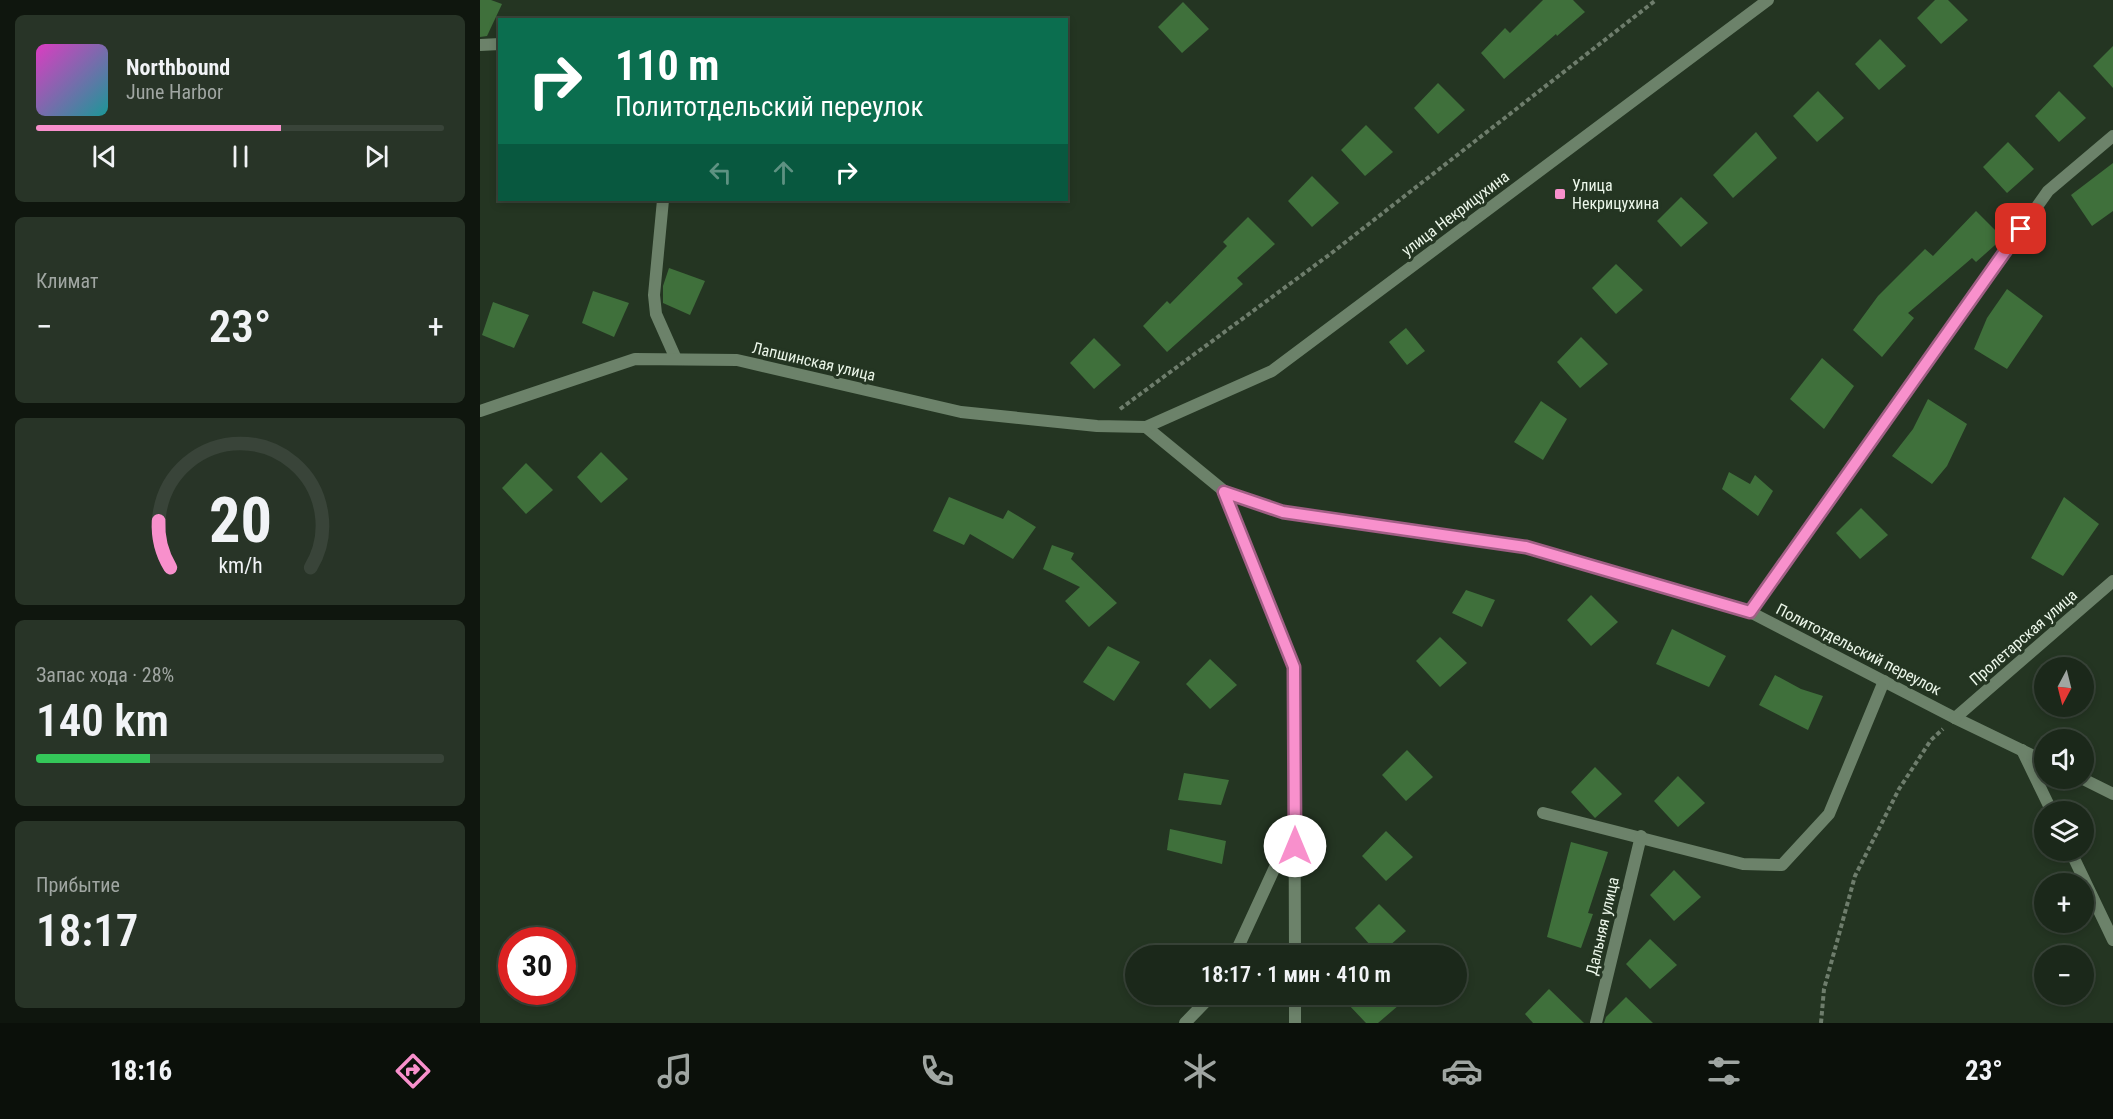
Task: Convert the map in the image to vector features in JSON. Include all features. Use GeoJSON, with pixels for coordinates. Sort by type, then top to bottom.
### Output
{"type":"FeatureCollection","features":[{"type":"Feature","properties":{"kind":"street","name":"улица Некрицухина"},"geometry":{"type":"LineString","coordinates":[[1146,427],[1272,371],[1768,0]]}},
{"type":"Feature","properties":{"kind":"street"},"geometry":{"type":"LineString","coordinates":[[480,45],[498,44]]}},
{"type":"Feature","properties":{"kind":"street"},"geometry":{"type":"LineString","coordinates":[[1750,612],[2048,191],[2113,136]]}},
{"type":"Feature","properties":{"kind":"street"},"geometry":{"type":"LineString","coordinates":[[663,201],[654,295],[656,314],[676,359]]}},
{"type":"Feature","properties":{"kind":"street","name":"Лапшинская улица"},"geometry":{"type":"LineString","coordinates":[[480,411],[635,359],[737,360],[961,412],[1097,426],[1146,427]]}},
{"type":"Feature","properties":{"kind":"street","name":"Политотдельский переулок"},"geometry":{"type":"LineString","coordinates":[[1146,427],[1224,492],[1283,512],[1526,547],[1750,612],[1955,718],[2034,756]]}},
{"type":"Feature","properties":{"kind":"street"},"geometry":{"type":"LineString","coordinates":[[1224,492],[1294,667],[1295,945]]}},
{"type":"Feature","properties":{"kind":"street","name":"Пролетарская улица"},"geometry":{"type":"LineString","coordinates":[[1955,718],[2113,580]]}},
{"type":"Feature","properties":{"kind":"street"},"geometry":{"type":"LineString","coordinates":[[1543,813],[1641,836],[1743,864],[1782,865],[1829,814],[1884,681]]}},
{"type":"Feature","properties":{"kind":"street"},"geometry":{"type":"LineString","coordinates":[[2022,750],[2047,801]]}},
{"type":"Feature","properties":{"kind":"street"},"geometry":{"type":"LineString","coordinates":[[2094,784],[2113,794]]}},
{"type":"Feature","properties":{"kind":"street"},"geometry":{"type":"LineString","coordinates":[[1239,945],[1295,825]]}},
{"type":"Feature","properties":{"kind":"street","name":"Дальняя улица"},"geometry":{"type":"LineString","coordinates":[[1596,1023],[1641,836]]}},
{"type":"Feature","properties":{"kind":"street"},"geometry":{"type":"LineString","coordinates":[[2075,861],[2113,940]]}},
{"type":"Feature","properties":{"kind":"street"},"geometry":{"type":"LineString","coordinates":[[1185,1023],[1202,1005]]}},
{"type":"Feature","properties":{"kind":"street"},"geometry":{"type":"LineString","coordinates":[[1295,1005],[1295,1023]]}},
{"type":"Feature","properties":{"kind":"path"},"geometry":{"type":"LineString","coordinates":[[1097,426],[1329,255],[1656,0]]}},
{"type":"Feature","properties":{"kind":"path"},"geometry":{"type":"LineString","coordinates":[[1821,1023],[1824,989],[1855,876],[1899,789],[1931,740],[1955,718]]}},
{"type":"Feature","properties":{"kind":"building"},"geometry":{"type":"Polygon","coordinates":[[[480,0],[491,0],[502,4],[487,36],[480,37],[480,0]]]}},
{"type":"Feature","properties":{"kind":"building"},"geometry":{"type":"Polygon","coordinates":[[[1543,0],[1573,0],[1585,12],[1504,79],[1481,53],[1505,28],[1510,33],[1543,0]]]}},
{"type":"Feature","properties":{"kind":"building"},"geometry":{"type":"Polygon","coordinates":[[[1935,0],[1948,0],[1968,20],[1941,44],[1917,18],[1935,0]]]}},
{"type":"Feature","properties":{"kind":"building"},"geometry":{"type":"Polygon","coordinates":[[[1183,2],[1209,29],[1182,53],[1158,27],[1183,2]]]}},
{"type":"Feature","properties":{"kind":"building"},"geometry":{"type":"Polygon","coordinates":[[[1880,39],[1906,66],[1879,90],[1855,64],[1880,39]]]}},
{"type":"Feature","properties":{"kind":"building"},"geometry":{"type":"Polygon","coordinates":[[[2113,46],[2113,88],[2093,66],[2113,46]]]}},
{"type":"Feature","properties":{"kind":"building"},"geometry":{"type":"Polygon","coordinates":[[[1438,83],[1465,110],[1438,134],[1414,108],[1438,83]]]}},
{"type":"Feature","properties":{"kind":"building"},"geometry":{"type":"Polygon","coordinates":[[[1818,91],[1844,118],[1817,142],[1793,116],[1818,91]]]}},
{"type":"Feature","properties":{"kind":"building"},"geometry":{"type":"Polygon","coordinates":[[[2059,91],[2086,118],[2059,142],[2035,116],[2059,91]]]}},
{"type":"Feature","properties":{"kind":"building"},"geometry":{"type":"Polygon","coordinates":[[[1366,125],[1393,152],[1365,176],[1341,150],[1366,125]]]}},
{"type":"Feature","properties":{"kind":"building"},"geometry":{"type":"Polygon","coordinates":[[[1756,132],[1777,158],[1733,198],[1713,175],[1756,132]]]}},
{"type":"Feature","properties":{"kind":"building"},"geometry":{"type":"Polygon","coordinates":[[[2008,142],[2034,169],[2007,193],[1983,167],[2008,142]]]}},
{"type":"Feature","properties":{"kind":"building"},"geometry":{"type":"Polygon","coordinates":[[[2113,163],[2113,211],[2092,226],[2071,195],[2113,163]]]}},
{"type":"Feature","properties":{"kind":"building"},"geometry":{"type":"Polygon","coordinates":[[[1312,176],[1339,203],[1312,227],[1288,201],[1312,176]]]}},
{"type":"Feature","properties":{"kind":"building"},"geometry":{"type":"Polygon","coordinates":[[[1681,197],[1708,223],[1681,247],[1657,221],[1681,197]]]}},
{"type":"Feature","properties":{"kind":"building"},"geometry":{"type":"Polygon","coordinates":[[[1976,211],[2003,238],[1976,262],[1972,258],[1908,313],[1914,318],[1882,357],[1853,330],[1878,296],[1925,249],[1933,256],[1976,211]]]}},
{"type":"Feature","properties":{"kind":"building"},"geometry":{"type":"Polygon","coordinates":[[[1248,217],[1275,244],[1237,278],[1243,284],[1167,352],[1143,326],[1167,301],[1170,304],[1227,246],[1223,242],[1248,217]]]}},
{"type":"Feature","properties":{"kind":"building"},"geometry":{"type":"Polygon","coordinates":[[[1616,264],[1643,290],[1616,314],[1592,288],[1616,264]]]}},
{"type":"Feature","properties":{"kind":"building"},"geometry":{"type":"Polygon","coordinates":[[[669,268],[705,281],[690,315],[663,303],[663,286],[669,268]]]}},
{"type":"Feature","properties":{"kind":"building"},"geometry":{"type":"Polygon","coordinates":[[[2007,289],[2043,316],[2007,369],[1974,349],[1987,318],[2007,289]]]}},
{"type":"Feature","properties":{"kind":"building"},"geometry":{"type":"Polygon","coordinates":[[[593,291],[629,303],[614,337],[582,323],[593,291]]]}},
{"type":"Feature","properties":{"kind":"building"},"geometry":{"type":"Polygon","coordinates":[[[493,302],[529,315],[514,348],[482,335],[493,302]]]}},
{"type":"Feature","properties":{"kind":"building"},"geometry":{"type":"Polygon","coordinates":[[[1406,328],[1425,351],[1407,365],[1389,342],[1406,328]]]}},
{"type":"Feature","properties":{"kind":"building"},"geometry":{"type":"Polygon","coordinates":[[[1581,337],[1608,364],[1580,388],[1557,362],[1581,337]]]}},
{"type":"Feature","properties":{"kind":"building"},"geometry":{"type":"Polygon","coordinates":[[[1094,338],[1121,365],[1094,389],[1070,363],[1094,338]]]}},
{"type":"Feature","properties":{"kind":"building"},"geometry":{"type":"Polygon","coordinates":[[[1822,358],[1854,386],[1824,429],[1790,399],[1822,358]]]}},
{"type":"Feature","properties":{"kind":"building"},"geometry":{"type":"Polygon","coordinates":[[[1928,399],[1967,424],[1947,466],[1932,484],[1892,456],[1913,429],[1928,399]]]}},
{"type":"Feature","properties":{"kind":"building"},"geometry":{"type":"Polygon","coordinates":[[[1541,401],[1567,419],[1543,460],[1514,442],[1541,401]]]}},
{"type":"Feature","properties":{"kind":"building"},"geometry":{"type":"Polygon","coordinates":[[[601,452],[628,479],[601,503],[577,477],[601,452]]]}},
{"type":"Feature","properties":{"kind":"building"},"geometry":{"type":"Polygon","coordinates":[[[526,463],[553,490],[526,514],[502,488],[526,463]]]}},
{"type":"Feature","properties":{"kind":"building"},"geometry":{"type":"Polygon","coordinates":[[[1729,472],[1750,484],[1755,475],[1773,491],[1758,516],[1722,489],[1729,472]]]}},
{"type":"Feature","properties":{"kind":"building"},"geometry":{"type":"Polygon","coordinates":[[[949,497],[1003,519],[1008,510],[1036,527],[1013,559],[970,534],[964,545],[933,531],[949,497]]]}},
{"type":"Feature","properties":{"kind":"building"},"geometry":{"type":"Polygon","coordinates":[[[2064,497],[2099,524],[2063,576],[2031,558],[2064,497]]]}},
{"type":"Feature","properties":{"kind":"building"},"geometry":{"type":"Polygon","coordinates":[[[1861,508],[1888,535],[1860,559],[1836,533],[1861,508]]]}},
{"type":"Feature","properties":{"kind":"building"},"geometry":{"type":"Polygon","coordinates":[[[1052,545],[1074,553],[1071,559],[1117,603],[1089,627],[1065,601],[1080,587],[1043,569],[1052,545]]]}},
{"type":"Feature","properties":{"kind":"building"},"geometry":{"type":"Polygon","coordinates":[[[1466,590],[1495,600],[1482,627],[1452,613],[1466,590]]]}},
{"type":"Feature","properties":{"kind":"building"},"geometry":{"type":"Polygon","coordinates":[[[1591,595],[1618,622],[1591,646],[1567,620],[1591,595]]]}},
{"type":"Feature","properties":{"kind":"building"},"geometry":{"type":"Polygon","coordinates":[[[1672,629],[1726,656],[1709,687],[1656,664],[1672,629]]]}},
{"type":"Feature","properties":{"kind":"building"},"geometry":{"type":"Polygon","coordinates":[[[1440,637],[1467,663],[1440,687],[1416,661],[1440,637]]]}},
{"type":"Feature","properties":{"kind":"building"},"geometry":{"type":"Polygon","coordinates":[[[1108,646],[1140,662],[1114,701],[1083,682],[1108,646]]]}},
{"type":"Feature","properties":{"kind":"building"},"geometry":{"type":"Polygon","coordinates":[[[1210,659],[1237,685],[1210,709],[1186,684],[1210,659]]]}},
{"type":"Feature","properties":{"kind":"building"},"geometry":{"type":"Polygon","coordinates":[[[1775,675],[1801,689],[1823,696],[1808,730],[1759,705],[1775,675]]]}},
{"type":"Feature","properties":{"kind":"building"},"geometry":{"type":"Polygon","coordinates":[[[1407,750],[1433,777],[1406,801],[1382,775],[1407,750]]]}},
{"type":"Feature","properties":{"kind":"building"},"geometry":{"type":"Polygon","coordinates":[[[1595,767],[1622,794],[1595,818],[1571,792],[1595,767]]]}},
{"type":"Feature","properties":{"kind":"building"},"geometry":{"type":"Polygon","coordinates":[[[1184,773],[1229,780],[1221,805],[1178,800],[1184,773]]]}},
{"type":"Feature","properties":{"kind":"building"},"geometry":{"type":"Polygon","coordinates":[[[1678,776],[1705,803],[1678,827],[1654,801],[1678,776]]]}},
{"type":"Feature","properties":{"kind":"building"},"geometry":{"type":"Polygon","coordinates":[[[1170,829],[1226,841],[1222,864],[1167,850],[1170,829]]]}},
{"type":"Feature","properties":{"kind":"building"},"geometry":{"type":"Polygon","coordinates":[[[1386,831],[1413,857],[1386,881],[1362,856],[1386,831]]]}},
{"type":"Feature","properties":{"kind":"building"},"geometry":{"type":"Polygon","coordinates":[[[1571,842],[1608,852],[1588,913],[1593,914],[1581,948],[1547,937],[1571,842]]]}},
{"type":"Feature","properties":{"kind":"building"},"geometry":{"type":"Polygon","coordinates":[[[1674,870],[1701,897],[1674,921],[1650,895],[1674,870]]]}},
{"type":"Feature","properties":{"kind":"building"},"geometry":{"type":"Polygon","coordinates":[[[1379,904],[1406,931],[1390,945],[1370,945],[1355,928],[1379,904]]]}},
{"type":"Feature","properties":{"kind":"building"},"geometry":{"type":"Polygon","coordinates":[[[1650,939],[1677,965],[1650,989],[1626,964],[1650,939]]]}},
{"type":"Feature","properties":{"kind":"building"},"geometry":{"type":"Polygon","coordinates":[[[1549,989],[1584,1023],[1533,1023],[1525,1014],[1549,989]]]}},
{"type":"Feature","properties":{"kind":"building"},"geometry":{"type":"Polygon","coordinates":[[[1626,997],[1653,1023],[1604,1023],[1606,1017],[1626,997]]]}},
{"type":"Feature","properties":{"kind":"building"},"geometry":{"type":"Polygon","coordinates":[[[1349,1005],[1399,1005],[1378,1023],[1366,1023],[1349,1005]]]}},
{"type":"Feature","properties":{"kind":"place","name":"Улица Некрицухина"},"geometry":{"type":"Point","coordinates":[1560,194]}},
{"type":"Feature","properties":{"kind":"route"},"geometry":{"type":"LineString","coordinates":[[1295,846],[1294,667],[1224,492],[1283,512],[1526,547],[1750,612],[2021,229]]}}]}
